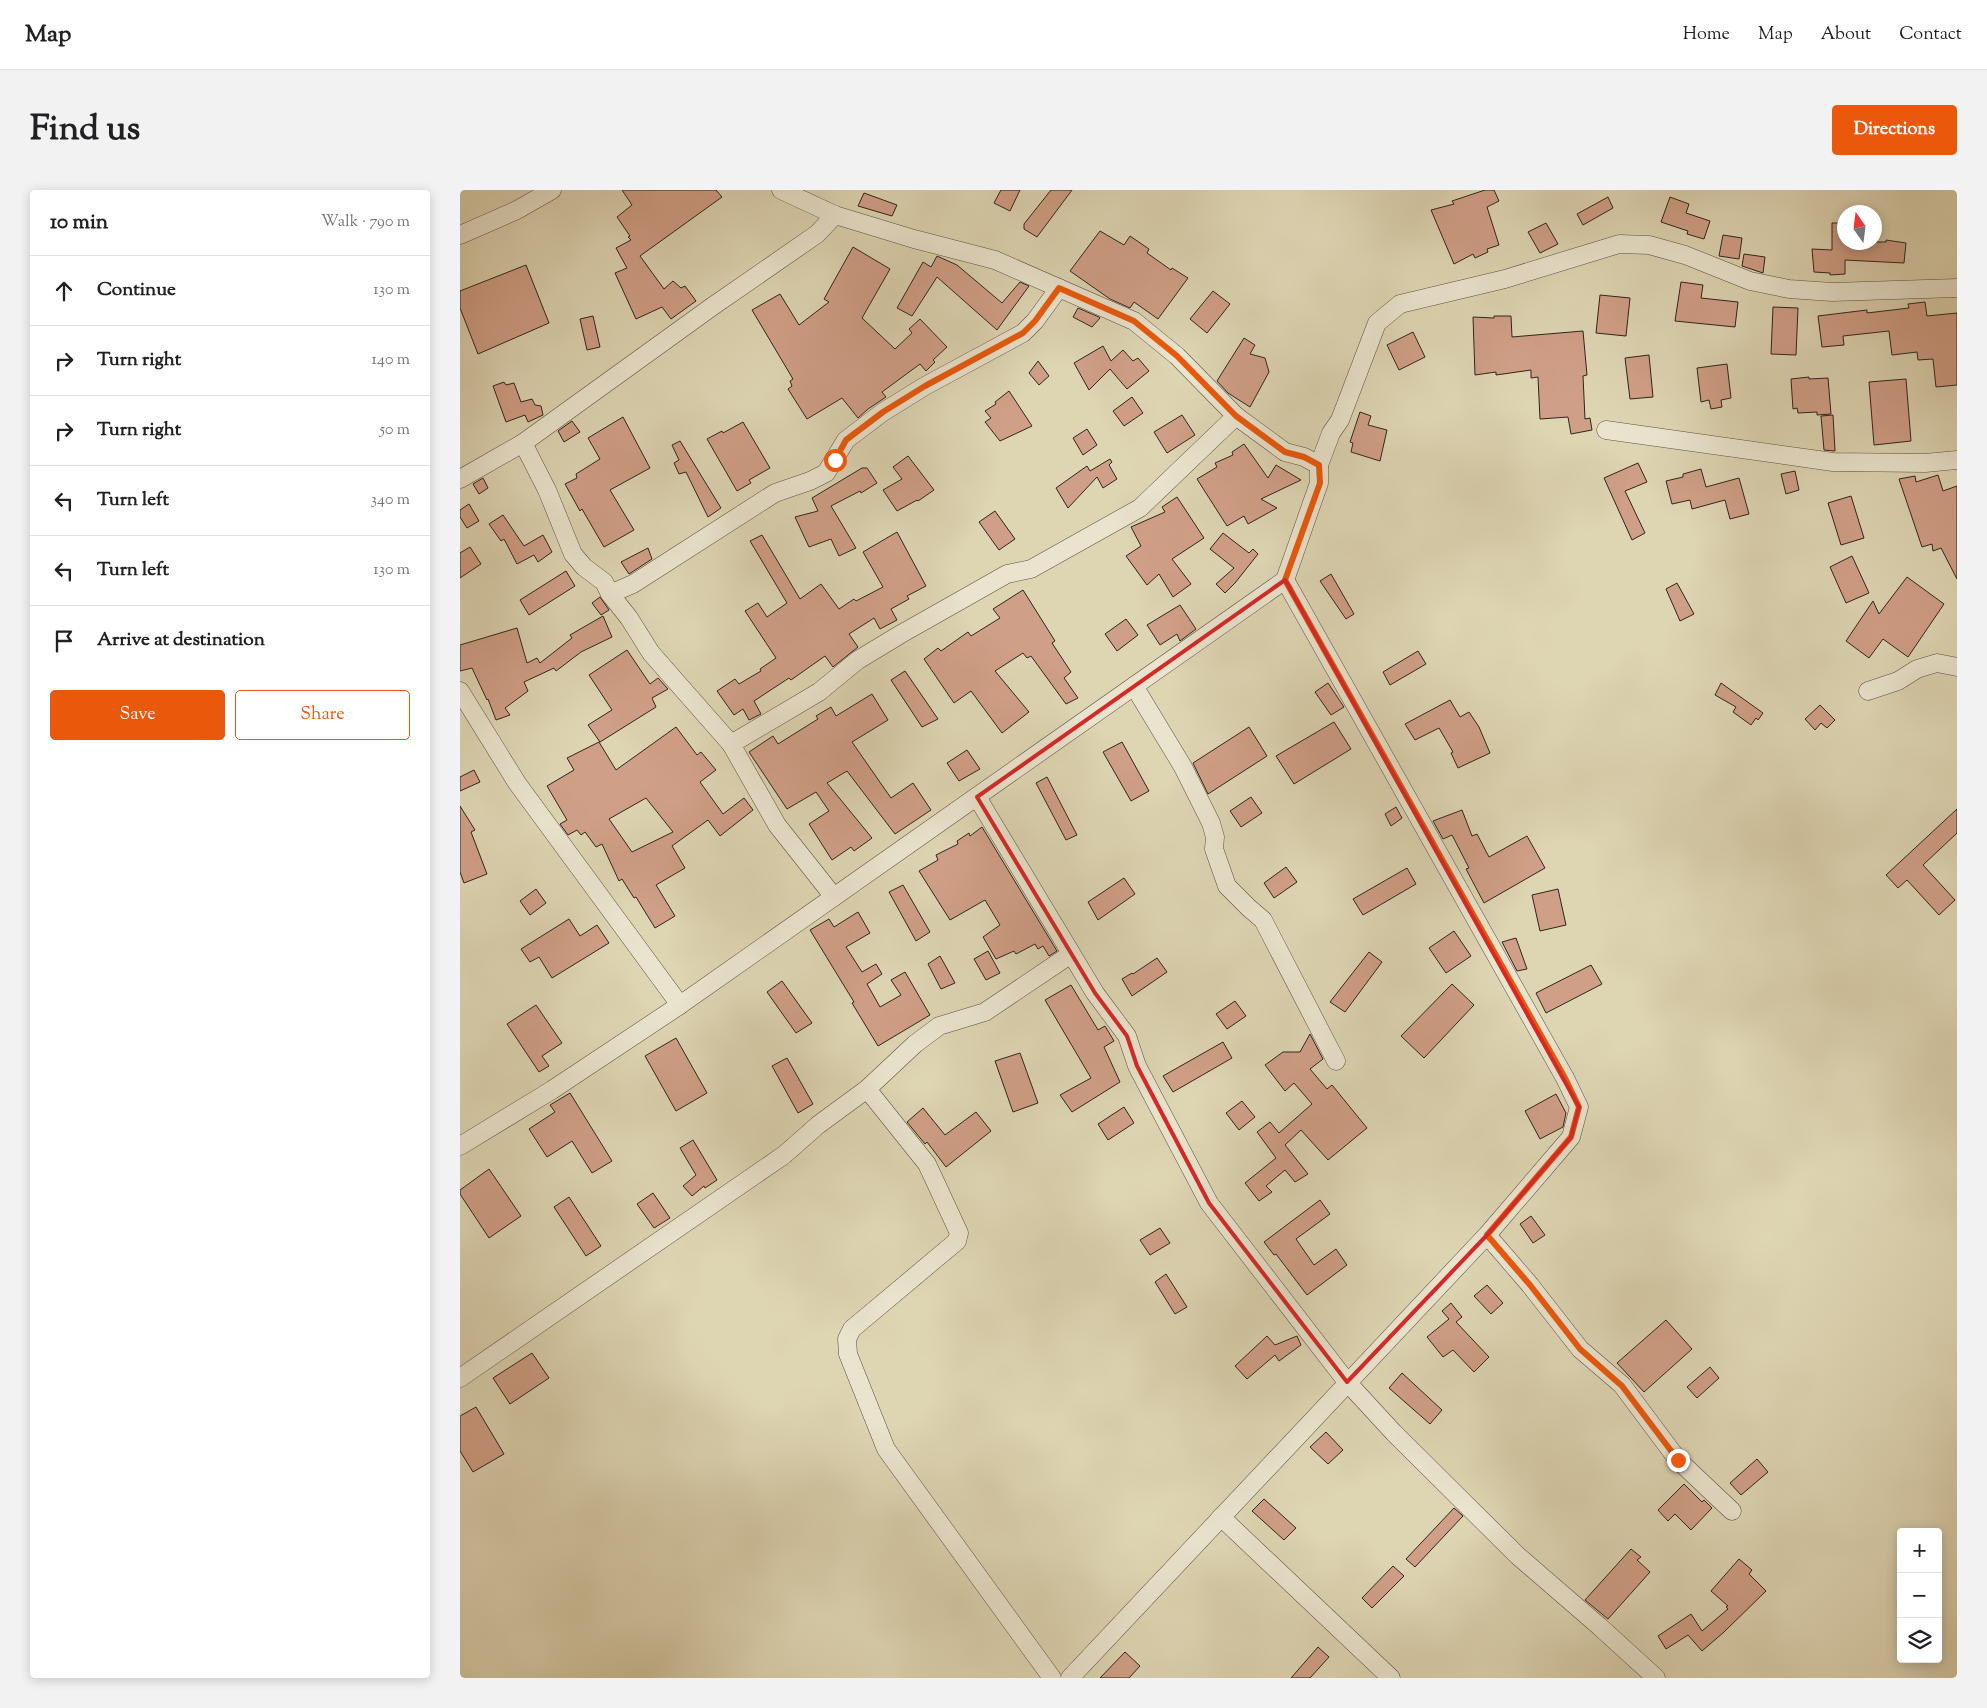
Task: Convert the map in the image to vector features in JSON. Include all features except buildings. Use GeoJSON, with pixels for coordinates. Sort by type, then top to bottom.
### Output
{"type":"FeatureCollection","features":[{"type":"Feature","properties":{"kind":"street"},"geometry":{"type":"LineString","coordinates":[[460,235],[517,210],[552,190]]}},
{"type":"Feature","properties":{"kind":"street"},"geometry":{"type":"LineString","coordinates":[[781,190],[835,215],[995,260],[1134,321],[1177,356],[1236,416],[1285,452],[1304,457],[1319,465]]}},
{"type":"Feature","properties":{"kind":"street"},"geometry":{"type":"LineString","coordinates":[[460,479],[522,443],[817,234],[835,215]]}},
{"type":"Feature","properties":{"kind":"street"},"geometry":{"type":"LineString","coordinates":[[460,1146],[552,1090],[680,1005],[1285,580],[1320,483],[1319,465],[1331,434],[1340,420],[1377,323],[1400,304],[1505,279],[1619,244],[1649,245],[1685,255],[1750,281],[1789,289],[1832,292],[1957,288]]}},
{"type":"Feature","properties":{"kind":"street"},"geometry":{"type":"LineString","coordinates":[[610,594],[633,584],[775,493],[810,481],[826,473],[846,440],[883,412],[925,386],[1023,333],[1035,321],[1059,288]]}},
{"type":"Feature","properties":{"kind":"street"},"geometry":{"type":"LineString","coordinates":[[731,744],[819,692],[858,660],[901,634],[1007,574],[1031,569],[1140,508],[1236,416]]}},
{"type":"Feature","properties":{"kind":"street"},"geometry":{"type":"LineString","coordinates":[[1606,430],[1833,462],[1925,463],[1957,460]]}},
{"type":"Feature","properties":{"kind":"street"},"geometry":{"type":"LineString","coordinates":[[522,443],[547,490],[573,554],[584,567],[604,582],[610,594],[629,618],[651,653],[731,744],[777,825],[834,897]]}},
{"type":"Feature","properties":{"kind":"street"},"geometry":{"type":"LineString","coordinates":[[1070,1678],[1487,1235],[1571,1137],[1579,1107],[1560,1069],[1285,580]]}},
{"type":"Feature","properties":{"kind":"street"},"geometry":{"type":"LineString","coordinates":[[1868,691],[1898,681],[1917,669],[1937,663],[1957,667]]}},
{"type":"Feature","properties":{"kind":"street"},"geometry":{"type":"LineString","coordinates":[[1134,686],[1183,767],[1211,823],[1215,837],[1214,849],[1227,886],[1263,920],[1336,1061]]}},
{"type":"Feature","properties":{"kind":"street"},"geometry":{"type":"LineString","coordinates":[[460,692],[517,783],[680,1005]]}},
{"type":"Feature","properties":{"kind":"street"},"geometry":{"type":"LineString","coordinates":[[977,797],[1095,993],[1127,1036],[1137,1066],[1209,1203],[1347,1382],[1394,1433],[1518,1556],[1656,1678]]}},
{"type":"Feature","properties":{"kind":"street"},"geometry":{"type":"LineString","coordinates":[[460,1378],[784,1155],[818,1125],[866,1089],[915,1044],[939,1026],[985,1012],[1071,954]]}},
{"type":"Feature","properties":{"kind":"street"},"geometry":{"type":"LineString","coordinates":[[866,1089],[927,1164],[959,1233],[957,1241],[852,1329],[847,1339],[848,1354],[886,1449],[1052,1678]]}},
{"type":"Feature","properties":{"kind":"street"},"geometry":{"type":"LineString","coordinates":[[1487,1235],[1530,1285],[1580,1349],[1622,1386],[1678,1460],[1732,1511]]}},
{"type":"Feature","properties":{"kind":"street"},"geometry":{"type":"LineString","coordinates":[[1221,1517],[1391,1678]]}},
{"type":"Feature","properties":{"kind":"highlighted area"},"geometry":{"type":"Polygon","coordinates":[[[1285,580],[1579,1107],[1571,1137],[1487,1235],[1347,1382],[1209,1203],[1137,1066],[1127,1036],[1095,993],[977,797],[1285,580]]]}},
{"type":"Feature","properties":{"kind":"route"},"geometry":{"type":"LineString","coordinates":[[835,460],[846,440],[883,412],[925,386],[1023,333],[1035,321],[1059,288],[1134,321],[1177,356],[1236,416],[1285,452],[1304,457],[1319,465],[1320,483],[1285,580],[1565,1078],[1579,1107],[1571,1137],[1487,1235],[1566,1329],[1580,1349],[1622,1386],[1678,1460]]}}]}
